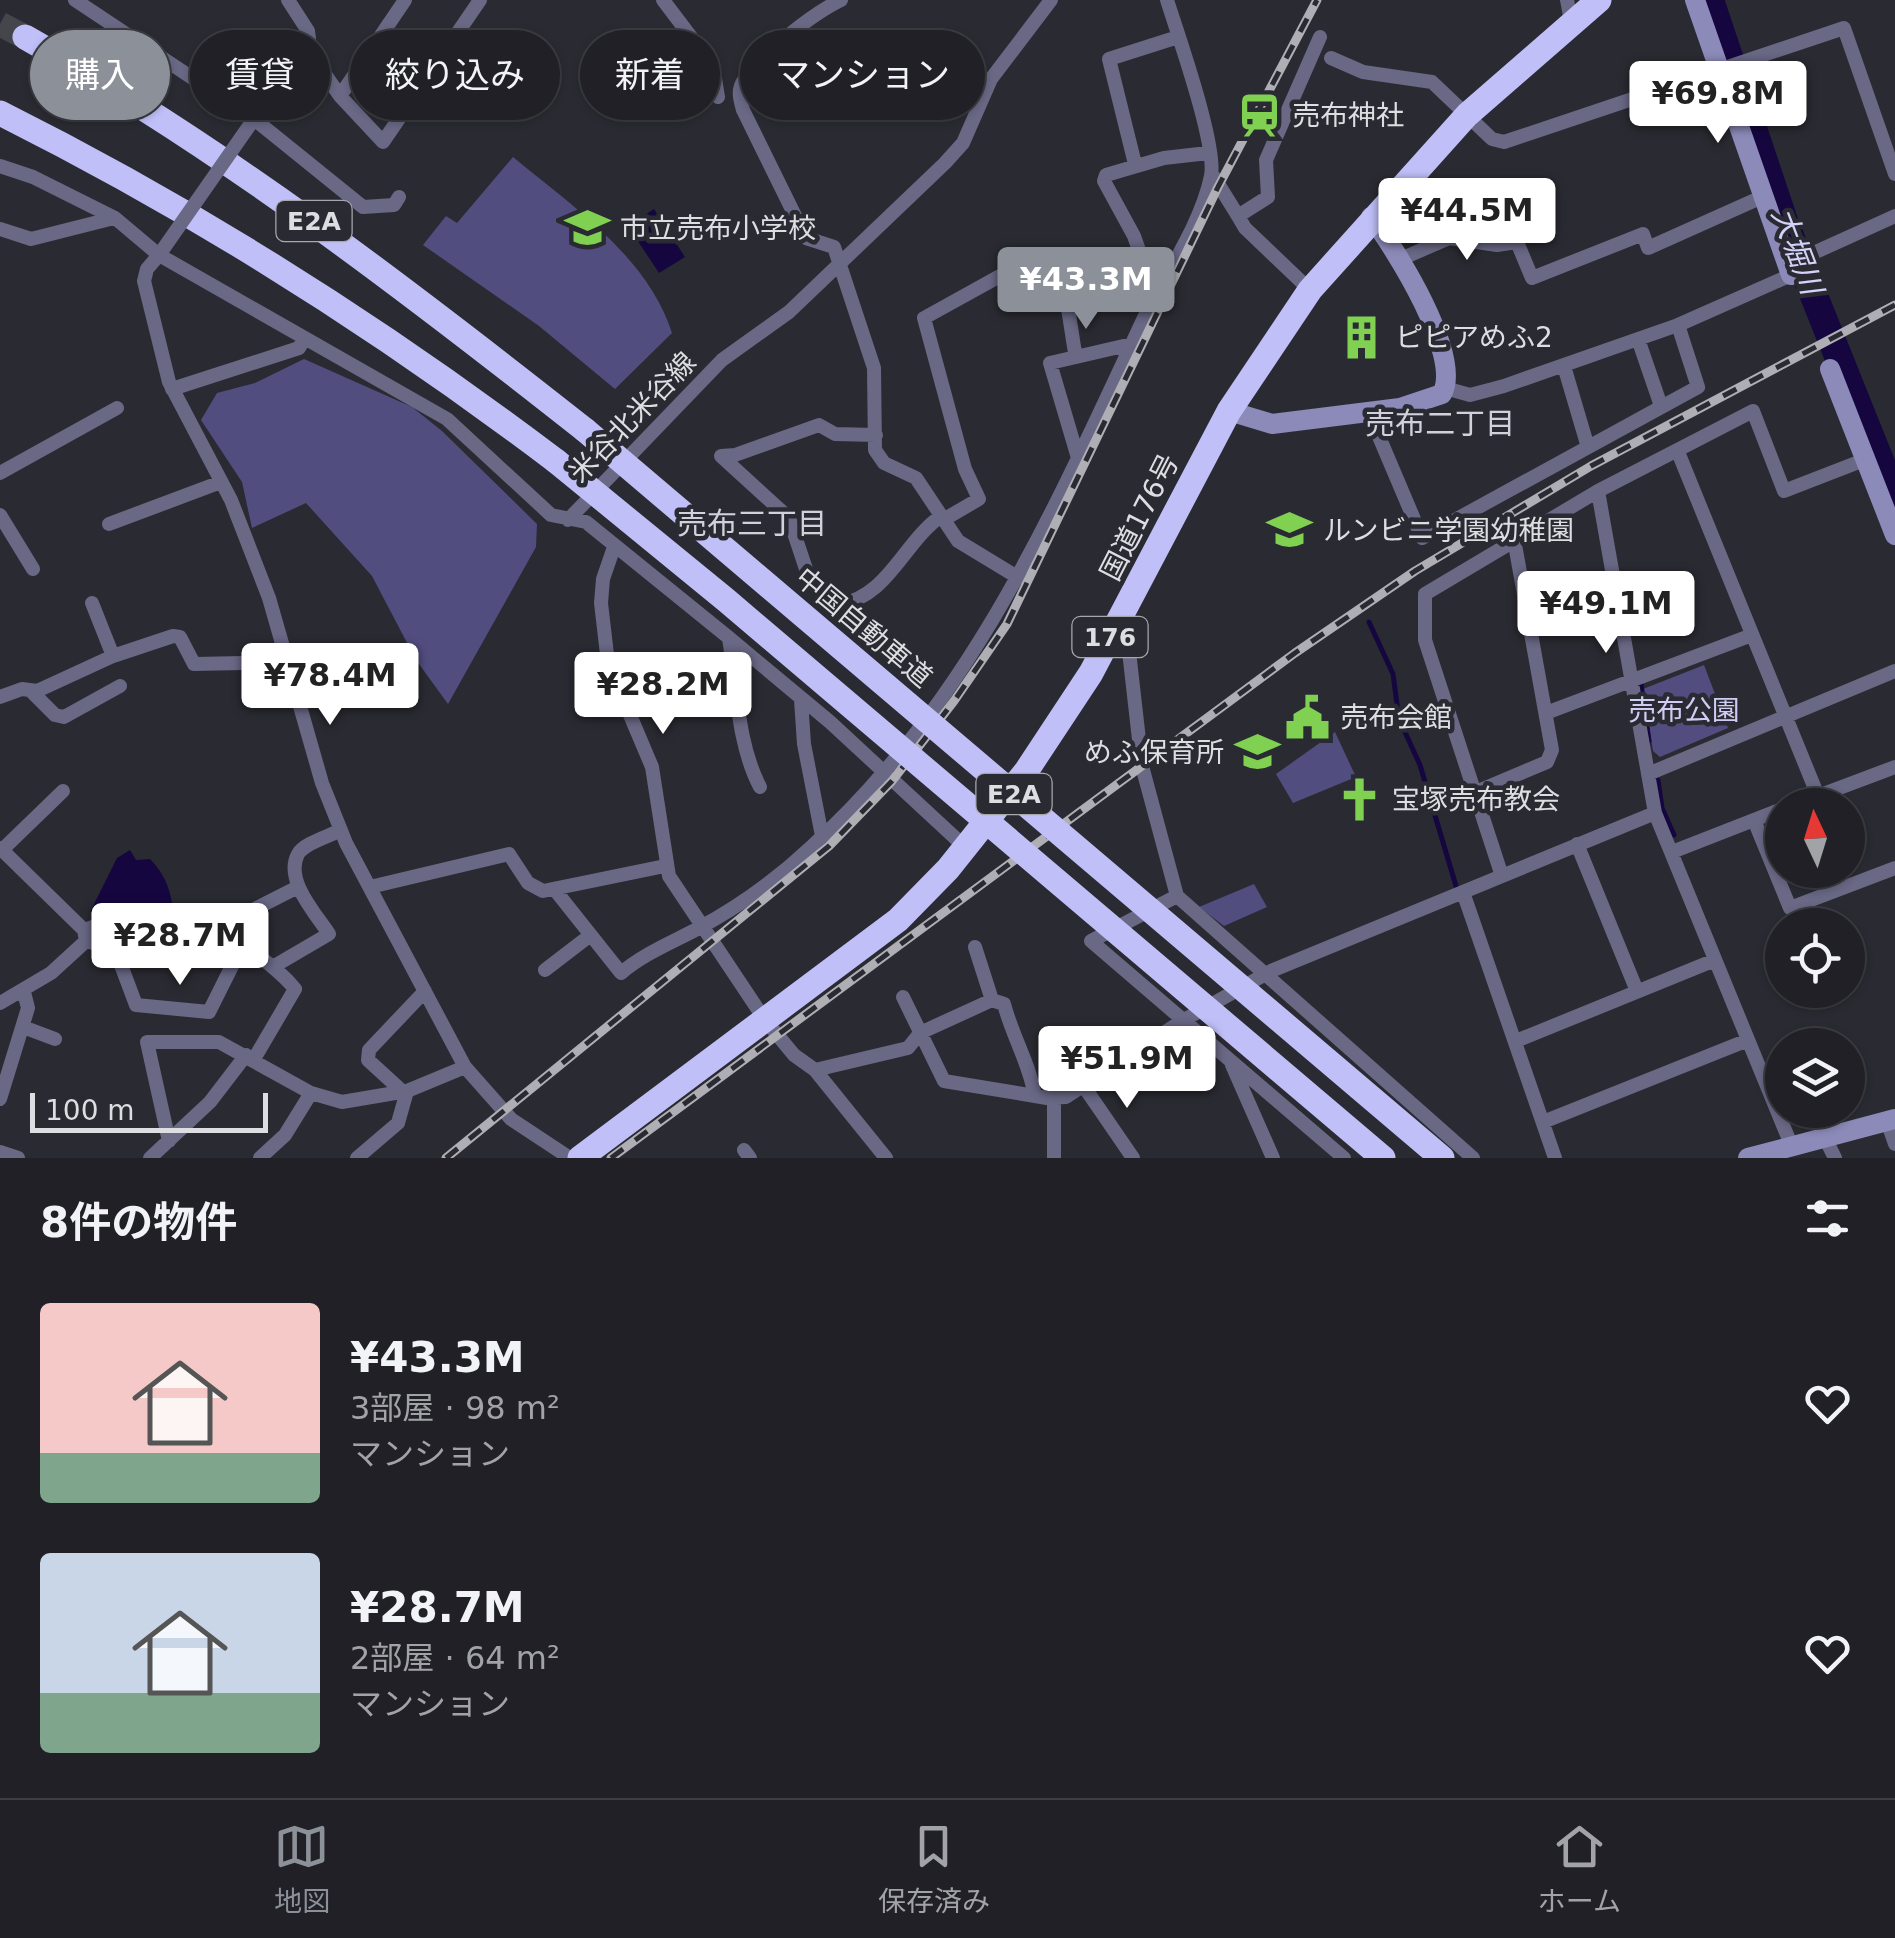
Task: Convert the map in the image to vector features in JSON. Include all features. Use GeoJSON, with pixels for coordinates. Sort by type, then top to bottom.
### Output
{"type":"FeatureCollection","features":[{"type":"Feature","properties":{"kind":"highway","name":"国道176号"},"geometry":{"type":"LineString","coordinates":[[580,1157],[898,920],[965,847],[1026,770],[1091,673],[1229,411],[1310,290],[1372,217],[1569,10],[1599,0]]}},
{"type":"Feature","properties":{"kind":"highway","name":"中国自動車道"},"geometry":{"type":"LineString","coordinates":[[24,38],[125,94],[296,208],[416,296],[586,430],[1442,1158]]}},
{"type":"Feature","properties":{"kind":"highway","name":"E2A"},"geometry":{"type":"LineString","coordinates":[[0,113],[217,228],[322,293],[440,374],[556,461],[726,600],[1383,1158]]}},
{"type":"Feature","properties":{"kind":"street"},"geometry":{"type":"LineString","coordinates":[[76,0],[190,76]]}},
{"type":"Feature","properties":{"kind":"street"},"geometry":{"type":"LineString","coordinates":[[288,0],[308,30]]}},
{"type":"Feature","properties":{"kind":"street"},"geometry":{"type":"LineString","coordinates":[[340,96],[406,0]]}},
{"type":"Feature","properties":{"kind":"street"},"geometry":{"type":"LineString","coordinates":[[330,82],[383,142],[480,0]]}},
{"type":"Feature","properties":{"kind":"street"},"geometry":{"type":"LineString","coordinates":[[663,0],[686,30]]}},
{"type":"Feature","properties":{"kind":"street"},"geometry":{"type":"LineString","coordinates":[[841,0],[792,34],[744,80],[739,94],[806,238],[834,248],[841,265],[874,368],[875,450],[884,463],[916,478],[958,541],[1019,578]]}},
{"type":"Feature","properties":{"kind":"street","name":"米谷北米谷線"},"geometry":{"type":"LineString","coordinates":[[568,520],[722,360],[776,322],[841,265],[963,144],[991,79],[1051,0]]}},
{"type":"Feature","properties":{"kind":"street"},"geometry":{"type":"LineString","coordinates":[[1167,0],[1190,68],[1212,174],[1245,228],[1310,290]]}},
{"type":"Feature","properties":{"kind":"street"},"geometry":{"type":"LineString","coordinates":[[1695,0],[1727,66],[1762,196],[1795,265]]}},
{"type":"Feature","properties":{"kind":"street"},"geometry":{"type":"LineString","coordinates":[[1331,58],[1363,72],[1432,82],[1492,139],[1516,140],[1844,28],[1895,174]]}},
{"type":"Feature","properties":{"kind":"street"},"geometry":{"type":"LineString","coordinates":[[1135,164],[1109,59],[1178,37]]}},
{"type":"Feature","properties":{"kind":"street"},"geometry":{"type":"LineString","coordinates":[[1238,216],[1268,197],[1266,160],[1320,37]]}},
{"type":"Feature","properties":{"kind":"street"},"geometry":{"type":"LineString","coordinates":[[253,120],[147,269],[144,281],[172,389],[221,482],[269,598],[322,783],[341,830],[465,1066],[511,1118],[580,1157]]}},
{"type":"Feature","properties":{"kind":"street"},"geometry":{"type":"LineString","coordinates":[[255,120],[362,207],[394,205],[399,198]]}},
{"type":"Feature","properties":{"kind":"street"},"geometry":{"type":"LineString","coordinates":[[1155,296],[1134,236],[1104,181],[1106,175],[1135,164],[1208,153]]}},
{"type":"Feature","properties":{"kind":"street"},"geometry":{"type":"LineString","coordinates":[[0,166],[33,176],[115,218],[159,255],[303,341],[447,419],[551,515],[586,522],[728,637],[965,847]]}},
{"type":"Feature","properties":{"kind":"street"},"geometry":{"type":"LineString","coordinates":[[555,890],[588,937],[621,973],[642,955],[701,927],[822,836],[884,773],[943,702],[1019,578],[1212,174]]}},
{"type":"Feature","properties":{"kind":"street"},"geometry":{"type":"LineString","coordinates":[[1403,258],[1449,238],[1497,245],[1516,242],[1532,278],[1644,234],[1648,248],[1762,196]]}},
{"type":"Feature","properties":{"kind":"street"},"geometry":{"type":"LineString","coordinates":[[1446,388],[1470,395],[1678,325],[1895,216]]}},
{"type":"Feature","properties":{"kind":"street"},"geometry":{"type":"LineString","coordinates":[[1229,411],[1272,424],[1369,413],[1435,398],[1446,388],[1446,369],[1403,258],[1372,217]]}},
{"type":"Feature","properties":{"kind":"street"},"geometry":{"type":"LineString","coordinates":[[2,230],[10,236],[31,239],[115,218]]}},
{"type":"Feature","properties":{"kind":"street"},"geometry":{"type":"LineString","coordinates":[[876,435],[835,434],[819,426],[722,456],[789,518],[809,578],[838,604],[871,593],[920,531],[979,499],[965,469],[924,318],[1036,256],[1045,255],[1060,280],[1076,357]]}},
{"type":"Feature","properties":{"kind":"street"},"geometry":{"type":"LineString","coordinates":[[1369,413],[1422,538],[1587,444],[1698,387],[1678,325]]}},
{"type":"Feature","properties":{"kind":"street"},"geometry":{"type":"LineString","coordinates":[[1638,339],[1661,406]]}},
{"type":"Feature","properties":{"kind":"street"},"geometry":{"type":"LineString","coordinates":[[172,389],[299,348],[303,341]]}},
{"type":"Feature","properties":{"kind":"street"},"geometry":{"type":"LineString","coordinates":[[1078,458],[1050,363],[1132,344]]}},
{"type":"Feature","properties":{"kind":"street"},"geometry":{"type":"LineString","coordinates":[[1564,366],[1587,444]]}},
{"type":"Feature","properties":{"kind":"street"},"geometry":{"type":"LineString","coordinates":[[1830,369],[1895,535]]}},
{"type":"Feature","properties":{"kind":"street"},"geometry":{"type":"LineString","coordinates":[[0,473],[117,408]]}},
{"type":"Feature","properties":{"kind":"street"},"geometry":{"type":"LineString","coordinates":[[1502,873],[1425,640],[1422,600],[1514,539],[1754,410],[1784,492],[1864,460]]}},
{"type":"Feature","properties":{"kind":"street"},"geometry":{"type":"LineString","coordinates":[[1678,452],[1815,788]]}},
{"type":"Feature","properties":{"kind":"street"},"geometry":{"type":"LineString","coordinates":[[109,524],[221,482]]}},
{"type":"Feature","properties":{"kind":"street"},"geometry":{"type":"LineString","coordinates":[[1598,491],[1655,813],[1792,1146]]}},
{"type":"Feature","properties":{"kind":"street"},"geometry":{"type":"LineString","coordinates":[[0,516],[33,569]]}},
{"type":"Feature","properties":{"kind":"street"},"geometry":{"type":"LineString","coordinates":[[1476,792],[1546,762],[1552,750],[1514,539]]}},
{"type":"Feature","properties":{"kind":"street"},"geometry":{"type":"LineString","coordinates":[[614,547],[603,579],[608,663],[652,768],[665,866],[701,927],[765,1020],[794,1056],[815,1070],[886,1158]]}},
{"type":"Feature","properties":{"kind":"street"},"geometry":{"type":"LineString","coordinates":[[92,603],[113,656]]}},
{"type":"Feature","properties":{"kind":"street"},"geometry":{"type":"LineString","coordinates":[[1124,611],[1142,766],[1176,896],[1473,1158]]}},
{"type":"Feature","properties":{"kind":"street"},"geometry":{"type":"LineString","coordinates":[[1546,713],[1752,635]]}},
{"type":"Feature","properties":{"kind":"street"},"geometry":{"type":"LineString","coordinates":[[0,697],[30,690],[173,636],[180,638],[194,664],[289,662]]}},
{"type":"Feature","properties":{"kind":"street"},"geometry":{"type":"LineString","coordinates":[[728,637],[744,726],[744,756],[760,787]]}},
{"type":"Feature","properties":{"kind":"street"},"geometry":{"type":"LineString","coordinates":[[1648,774],[1895,671]]}},
{"type":"Feature","properties":{"kind":"street"},"geometry":{"type":"LineString","coordinates":[[30,690],[55,715],[64,717],[120,686]]}},
{"type":"Feature","properties":{"kind":"street"},"geometry":{"type":"LineString","coordinates":[[801,700],[804,744],[822,836]]}},
{"type":"Feature","properties":{"kind":"street"},"geometry":{"type":"LineString","coordinates":[[1839,788],[1895,767]]}},
{"type":"Feature","properties":{"kind":"street"},"geometry":{"type":"LineString","coordinates":[[63,790],[2,853],[85,936],[115,949],[239,952],[276,966],[295,989],[250,1057],[210,1102],[150,1158]]}},
{"type":"Feature","properties":{"kind":"street"},"geometry":{"type":"LineString","coordinates":[[903,997],[944,1081],[1054,1098],[1084,1088],[1182,1022],[1263,976],[1464,895],[1502,873],[1655,813]]}},
{"type":"Feature","properties":{"kind":"street"},"geometry":{"type":"LineString","coordinates":[[1672,852],[1765,816]]}},
{"type":"Feature","properties":{"kind":"street"},"geometry":{"type":"LineString","coordinates":[[1754,820],[1790,908],[1895,868]]}},
{"type":"Feature","properties":{"kind":"street"},"geometry":{"type":"LineString","coordinates":[[276,966],[330,934],[298,886],[298,854],[341,830]]}},
{"type":"Feature","properties":{"kind":"street"},"geometry":{"type":"LineString","coordinates":[[1577,844],[1636,991]]}},
{"type":"Feature","properties":{"kind":"street"},"geometry":{"type":"LineString","coordinates":[[370,887],[509,854],[528,883],[543,891],[665,866]]}},
{"type":"Feature","properties":{"kind":"street"},"geometry":{"type":"LineString","coordinates":[[0,1003],[24,992],[74,956],[85,936],[126,916],[168,923],[223,925],[298,886]]}},
{"type":"Feature","properties":{"kind":"street"},"geometry":{"type":"LineString","coordinates":[[1464,895],[1555,1158]]}},
{"type":"Feature","properties":{"kind":"street"},"geometry":{"type":"LineString","coordinates":[[1176,896],[1090,940],[1344,1158]]}},
{"type":"Feature","properties":{"kind":"street"},"geometry":{"type":"LineString","coordinates":[[223,925],[239,952]]}},
{"type":"Feature","properties":{"kind":"street"},"geometry":{"type":"LineString","coordinates":[[545,970],[588,937]]}},
{"type":"Feature","properties":{"kind":"street"},"geometry":{"type":"LineString","coordinates":[[974,947],[992,1000]]}},
{"type":"Feature","properties":{"kind":"street"},"geometry":{"type":"LineString","coordinates":[[115,949],[136,1005],[209,1012],[239,952]]}},
{"type":"Feature","properties":{"kind":"street"},"geometry":{"type":"LineString","coordinates":[[1516,1041],[1715,960]]}},
{"type":"Feature","properties":{"kind":"street"},"geometry":{"type":"LineString","coordinates":[[405,1091],[368,1060],[369,1050],[425,990]]}},
{"type":"Feature","properties":{"kind":"street"},"geometry":{"type":"LineString","coordinates":[[0,1099],[28,1008],[24,992]]}},
{"type":"Feature","properties":{"kind":"street"},"geometry":{"type":"LineString","coordinates":[[815,1070],[908,1048],[920,1034],[992,1000],[1004,1004],[1013,1036],[1029,1059],[1034,1096]]}},
{"type":"Feature","properties":{"kind":"street"},"geometry":{"type":"LineString","coordinates":[[23,1027],[55,1038]]}},
{"type":"Feature","properties":{"kind":"street"},"geometry":{"type":"LineString","coordinates":[[1543,1122],[1748,1040]]}},
{"type":"Feature","properties":{"kind":"street"},"geometry":{"type":"LineString","coordinates":[[170,1141],[146,1042],[219,1042],[311,1093],[349,1103],[405,1091],[465,1066]]}},
{"type":"Feature","properties":{"kind":"street"},"geometry":{"type":"LineString","coordinates":[[1230,1060],[1274,1158]]}},
{"type":"Feature","properties":{"kind":"street"},"geometry":{"type":"LineString","coordinates":[[1084,1088],[1133,1158]]}},
{"type":"Feature","properties":{"kind":"street"},"geometry":{"type":"LineString","coordinates":[[357,1158],[398,1123],[405,1091]]}},
{"type":"Feature","properties":{"kind":"street"},"geometry":{"type":"LineString","coordinates":[[260,1158],[285,1135],[311,1093]]}},
{"type":"Feature","properties":{"kind":"street"},"geometry":{"type":"LineString","coordinates":[[1054,1098],[1054,1158]]}},
{"type":"Feature","properties":{"kind":"street"},"geometry":{"type":"LineString","coordinates":[[1748,1158],[1891,1120],[1895,1144]]}},
{"type":"Feature","properties":{"kind":"street"},"geometry":{"type":"LineString","coordinates":[[1824,1138],[1836,1158]]}},
{"type":"Feature","properties":{"kind":"street"},"geometry":{"type":"LineString","coordinates":[[0,1152],[18,1158]]}},
{"type":"Feature","properties":{"kind":"green space"},"geometry":{"type":"Polygon","coordinates":[[[513,157],[606,235],[645,280],[661,306],[672,333],[615,389],[539,326],[423,245],[446,216],[457,223],[513,157]]]}},
{"type":"Feature","properties":{"kind":"green space"},"geometry":{"type":"Polygon","coordinates":[[[304,359],[412,407],[537,524],[536,547],[448,704],[416,660],[372,576],[306,503],[252,528],[242,482],[201,420],[217,393],[255,383],[304,359]]]}},
{"type":"Feature","properties":{"kind":"green space","name":"売布公園"},"geometry":{"type":"Polygon","coordinates":[[[1704,665],[1728,728],[1660,757],[1653,751],[1643,689],[1704,665]]]}},
{"type":"Feature","properties":{"kind":"green space"},"geometry":{"type":"Polygon","coordinates":[[[1335,732],[1356,777],[1293,803],[1276,774],[1335,732]]]}},
{"type":"Feature","properties":{"kind":"green space"},"geometry":{"type":"Polygon","coordinates":[[[1254,884],[1267,907],[1224,926],[1199,907],[1254,884]]]}},
{"type":"Feature","properties":{"kind":"shaded area"},"geometry":{"type":"Polygon","coordinates":[[[654,209],[685,257],[659,273],[628,226],[654,209]]]}},
{"type":"Feature","properties":{"kind":"shaded area"},"geometry":{"type":"Polygon","coordinates":[[[130,850],[136,860],[150,859],[160,872],[170,893],[173,917],[116,905],[90,912],[117,858],[130,850]]]}},
{"type":"Feature","properties":{"kind":"waterway","name":"大堀川"},"geometry":{"type":"LineString","coordinates":[[1710,0],[1784,221],[1895,498]]}},
{"type":"Feature","properties":{"kind":"waterway"},"geometry":{"type":"LineString","coordinates":[[1369,622],[1393,674],[1399,719],[1420,765],[1456,886]]}},
{"type":"Feature","properties":{"kind":"waterway"},"geometry":{"type":"LineString","coordinates":[[1641,684],[1649,741]]}},
{"type":"Feature","properties":{"kind":"waterway"},"geometry":{"type":"LineString","coordinates":[[1658,780],[1662,808],[1674,835]]}},
{"type":"Feature","properties":{"kind":"tunnel"},"geometry":{"type":"LineString","coordinates":[[0,24],[25,37]]}},
{"type":"Feature","properties":{"kind":"railway"},"geometry":{"type":"LineString","coordinates":[[446,1158],[829,846],[892,781],[954,701],[1007,624],[1218,187],[1317,0]]}},
{"type":"Feature","properties":{"kind":"railway"},"geometry":{"type":"LineString","coordinates":[[611,1158],[1295,653],[1415,571],[1591,466],[1895,305]]}},
{"type":"Feature","properties":{"kind":"place","name":"売布神社"},"geometry":{"type":"Point","coordinates":[1259,115]}},
{"type":"Feature","properties":{"kind":"place","name":"市立売布小学校"},"geometry":{"type":"Point","coordinates":[587,228]}},
{"type":"Feature","properties":{"kind":"place","name":"ピピアめふ2"},"geometry":{"type":"Point","coordinates":[1362,337]}},
{"type":"Feature","properties":{"kind":"place","name":"ルンビニ学園幼稚園"},"geometry":{"type":"Point","coordinates":[1290,530]}},
{"type":"Feature","properties":{"kind":"place","name":"売布会館"},"geometry":{"type":"Point","coordinates":[1307,717]}},
{"type":"Feature","properties":{"kind":"place","name":"めふ保育所"},"geometry":{"type":"Point","coordinates":[1257,752]}},
{"type":"Feature","properties":{"kind":"place","name":"宝塚売布教会"},"geometry":{"type":"Point","coordinates":[1359,799]}},
{"type":"Feature","properties":{"kind":"district","name":"売布二丁目"},"geometry":{"type":"Point","coordinates":[1440,424]}},
{"type":"Feature","properties":{"kind":"district","name":"売布三丁目"},"geometry":{"type":"Point","coordinates":[752,524]}}]}
